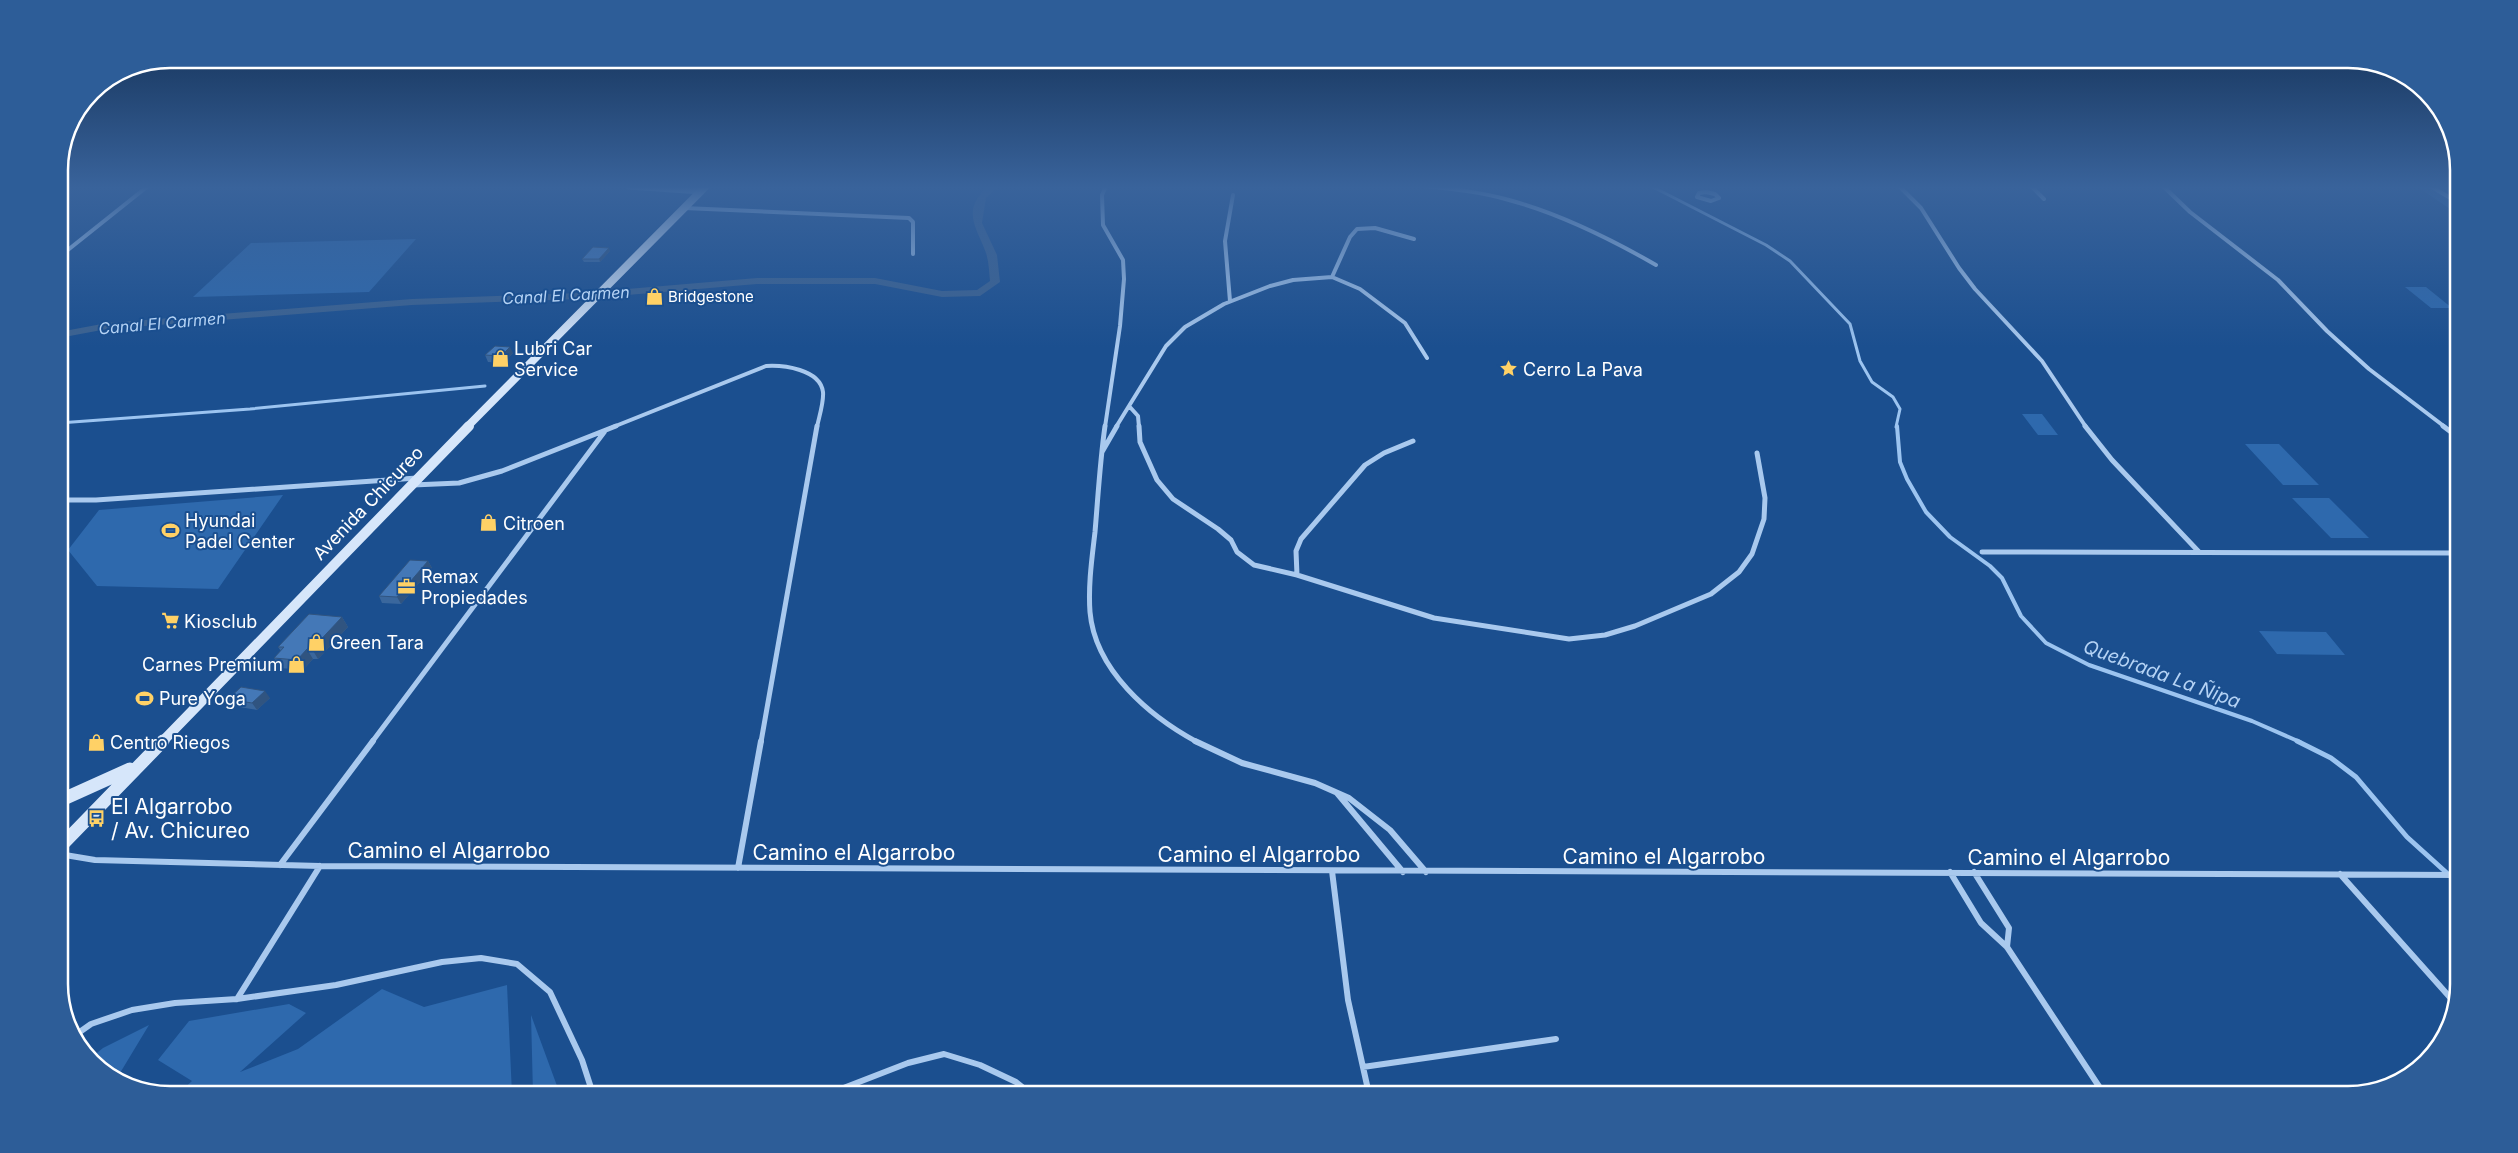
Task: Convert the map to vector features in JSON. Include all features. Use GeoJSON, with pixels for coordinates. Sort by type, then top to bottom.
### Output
{"type":"FeatureCollection","features":[{"type":"Feature","properties":{"kind":"main road","name":"Avenida Chicureo"},"geometry":{"type":"LineString","coordinates":[[68,838],[414,481],[653,240]]}},
{"type":"Feature","properties":{"kind":"main road"},"geometry":{"type":"LineString","coordinates":[[68,797],[138,764]]}},
{"type":"Feature","properties":{"kind":"street"},"geometry":{"type":"LineString","coordinates":[[68,250],[81,240]]}},
{"type":"Feature","properties":{"kind":"street"},"geometry":{"type":"LineString","coordinates":[[913,240],[913,254]]}},
{"type":"Feature","properties":{"kind":"street"},"geometry":{"type":"LineString","coordinates":[[1112,240],[1123,260],[1124,279],[1101,454],[1090,608],[1095,636],[1112,669],[1148,708],[1191,739],[1234,760],[1335,791],[1355,800],[1382,821],[1426,872]]}},
{"type":"Feature","properties":{"kind":"street"},"geometry":{"type":"LineString","coordinates":[[1225,240],[1230,301]]}},
{"type":"Feature","properties":{"kind":"street"},"geometry":{"type":"LineString","coordinates":[[1332,277],[1349,240]]}},
{"type":"Feature","properties":{"kind":"street"},"geometry":{"type":"LineString","coordinates":[[1609,240],[1656,265]]}},
{"type":"Feature","properties":{"kind":"street"},"geometry":{"type":"LineString","coordinates":[[1941,240],[1968,281],[2021,334],[2047,365],[2070,404],[2100,445],[2199,552]]}},
{"type":"Feature","properties":{"kind":"street"},"geometry":{"type":"LineString","coordinates":[[2226,240],[2278,280],[2349,352],[2450,431]]}},
{"type":"Feature","properties":{"kind":"street"},"geometry":{"type":"LineString","coordinates":[[1101,454],[1128,406],[1172,338],[1198,317],[1230,301],[1275,285],[1332,277],[1350,283],[1389,309],[1406,324],[1427,358]]}},
{"type":"Feature","properties":{"kind":"street"},"geometry":{"type":"LineString","coordinates":[[68,500],[96,500],[414,481],[445,484],[487,476],[766,366],[783,366],[802,372],[818,382],[823,392],[738,868]]}},
{"type":"Feature","properties":{"kind":"street"},"geometry":{"type":"LineString","coordinates":[[1128,406],[1138,416],[1138,435],[1147,462],[1157,480],[1173,498],[1231,540],[1237,552],[1248,561],[1269,570],[1297,575],[1397,608],[1453,623],[1569,639],[1605,636],[1697,601],[1721,587],[1738,572],[1752,554],[1764,519],[1765,498],[1757,453]]}},
{"type":"Feature","properties":{"kind":"street"},"geometry":{"type":"LineString","coordinates":[[280,865],[605,431]]}},
{"type":"Feature","properties":{"kind":"street"},"geometry":{"type":"LineString","coordinates":[[1297,575],[1296,557],[1298,544],[1348,484],[1370,462],[1413,441]]}},
{"type":"Feature","properties":{"kind":"street"},"geometry":{"type":"LineString","coordinates":[[1982,552],[2450,553]]}},
{"type":"Feature","properties":{"kind":"street"},"geometry":{"type":"LineString","coordinates":[[1335,791],[1403,872]]}},
{"type":"Feature","properties":{"kind":"street","name":"Camino el Algarrobo"},"geometry":{"type":"LineString","coordinates":[[68,856],[95,860],[320,866],[2450,875]]}},
{"type":"Feature","properties":{"kind":"street"},"geometry":{"type":"LineString","coordinates":[[237,999],[320,866]]}},
{"type":"Feature","properties":{"kind":"street"},"geometry":{"type":"LineString","coordinates":[[1332,871],[1344,973],[1367,1086]]}},
{"type":"Feature","properties":{"kind":"street"},"geometry":{"type":"LineString","coordinates":[[1950,872],[1981,924],[1993,937],[2007,947],[2099,1086]]}},
{"type":"Feature","properties":{"kind":"street"},"geometry":{"type":"LineString","coordinates":[[1974,872],[2009,928],[2007,947]]}},
{"type":"Feature","properties":{"kind":"street"},"geometry":{"type":"LineString","coordinates":[[2340,874],[2450,997]]}},
{"type":"Feature","properties":{"kind":"street"},"geometry":{"type":"LineString","coordinates":[[80,1032],[91,1024],[132,1010],[175,1003],[237,999],[336,985],[442,962],[481,958],[517,964],[550,992],[582,1060],[590,1086]]}},
{"type":"Feature","properties":{"kind":"street"},"geometry":{"type":"LineString","coordinates":[[1363,1067],[1556,1039]]}},
{"type":"Feature","properties":{"kind":"street"},"geometry":{"type":"LineString","coordinates":[[849,1086],[908,1063],[944,1054],[980,1065],[1021,1086]]}},
{"type":"Feature","properties":{"kind":"shaded area"},"geometry":{"type":"Polygon","coordinates":[[[415,240],[369,292],[193,297],[251,243],[415,240]]]}},
{"type":"Feature","properties":{"kind":"shaded area"},"geometry":{"type":"Polygon","coordinates":[[[2405,287],[2426,287],[2450,306],[2450,308],[2431,308],[2405,287]]]}},
{"type":"Feature","properties":{"kind":"shaded area"},"geometry":{"type":"Polygon","coordinates":[[[2022,414],[2042,414],[2058,435],[2038,435],[2022,414]]]}},
{"type":"Feature","properties":{"kind":"shaded area"},"geometry":{"type":"Polygon","coordinates":[[[2245,444],[2279,444],[2319,485],[2283,485],[2245,444]]]}},
{"type":"Feature","properties":{"kind":"shaded area","name":"Hyundai Padel Center"},"geometry":{"type":"Polygon","coordinates":[[[283,495],[218,589],[97,586],[68,550],[99,510],[283,495]]]}},
{"type":"Feature","properties":{"kind":"shaded area"},"geometry":{"type":"Polygon","coordinates":[[[2292,498],[2329,498],[2369,538],[2331,538],[2292,498]]]}},
{"type":"Feature","properties":{"kind":"shaded area"},"geometry":{"type":"Polygon","coordinates":[[[2259,631],[2326,632],[2345,655],[2277,654],[2259,631]]]}},
{"type":"Feature","properties":{"kind":"shaded area"},"geometry":{"type":"Polygon","coordinates":[[[507,985],[512,1086],[187,1086],[192,1081],[158,1060],[189,1021],[289,1004],[306,1013],[240,1072],[298,1049],[382,989],[424,1007],[507,985]]]}},
{"type":"Feature","properties":{"kind":"shaded area"},"geometry":{"type":"Polygon","coordinates":[[[531,1015],[557,1086],[533,1086],[531,1015]]]}},
{"type":"Feature","properties":{"kind":"shaded area"},"geometry":{"type":"Polygon","coordinates":[[[149,1025],[120,1073],[96,1054],[103,1048],[149,1025]]]}},
{"type":"Feature","properties":{"kind":"building"},"geometry":{"type":"Polygon","coordinates":[[[593,247],[609,248],[599,259],[582,259],[593,247]]]}},
{"type":"Feature","properties":{"kind":"building"},"geometry":{"type":"Polygon","coordinates":[[[495,346],[510,347],[501,356],[485,355],[495,346]]]}},
{"type":"Feature","properties":{"kind":"building"},"geometry":{"type":"Polygon","coordinates":[[[410,560],[428,561],[397,597],[379,596],[410,560]]]}},
{"type":"Feature","properties":{"kind":"building"},"geometry":{"type":"Polygon","coordinates":[[[309,614],[342,617],[312,649],[307,649],[297,660],[274,658],[284,647],[278,647],[309,614]]]}},
{"type":"Feature","properties":{"kind":"building"},"geometry":{"type":"Polygon","coordinates":[[[241,687],[265,691],[252,703],[228,699],[241,687]]]}},
{"type":"Feature","properties":{"kind":"waterway","name":"Canal El Carmen"},"geometry":{"type":"LineString","coordinates":[[68,333],[107,326],[412,302],[580,296],[757,281],[875,281],[942,294],[980,293],[995,282],[992,255],[985,240]]}},
{"type":"Feature","properties":{"kind":"waterway","name":"Quebrada La Ñipa"},"geometry":{"type":"LineString","coordinates":[[1756,240],[1790,261],[1850,324],[1860,361],[1872,382],[1893,397],[1900,409],[1896,427]]}},
{"type":"Feature","properties":{"kind":"waterway"},"geometry":{"type":"LineString","coordinates":[[68,422],[250,409],[485,386]]}},
{"type":"Feature","properties":{"kind":"waterway","name":"Quebrada La Ñipa"},"geometry":{"type":"LineString","coordinates":[[1897,426],[1900,462],[1907,479],[1926,512],[1950,537],[1990,566],[2002,578],[2021,616],[2046,643],[2089,665],[2252,721],[2300,742]]}},
{"type":"Feature","properties":{"kind":"waterway","name":"Quebrada La Ñipa"},"geometry":{"type":"LineString","coordinates":[[2297,741],[2331,758],[2356,777],[2407,837],[2450,876]]}},
{"type":"Feature","properties":{"kind":"place","name":"Bridgestone"},"geometry":{"type":"Point","coordinates":[654,296]}},
{"type":"Feature","properties":{"kind":"place","name":"Lubri Car Service"},"geometry":{"type":"Point","coordinates":[500,358]}},
{"type":"Feature","properties":{"kind":"place","name":"Cerro La Pava"},"geometry":{"type":"Point","coordinates":[1509,369]}},
{"type":"Feature","properties":{"kind":"place","name":"Citroen"},"geometry":{"type":"Point","coordinates":[489,523]}},
{"type":"Feature","properties":{"kind":"place","name":"Hyundai Padel Center"},"geometry":{"type":"Point","coordinates":[171,530]}},
{"type":"Feature","properties":{"kind":"place","name":"Remax Propiedades"},"geometry":{"type":"Point","coordinates":[407,586]}},
{"type":"Feature","properties":{"kind":"place","name":"Kiosclub"},"geometry":{"type":"Point","coordinates":[170,621]}},
{"type":"Feature","properties":{"kind":"place","name":"Green Tara"},"geometry":{"type":"Point","coordinates":[316,642]}},
{"type":"Feature","properties":{"kind":"place","name":"Carnes Premium"},"geometry":{"type":"Point","coordinates":[297,664]}},
{"type":"Feature","properties":{"kind":"place","name":"Pure Yoga"},"geometry":{"type":"Point","coordinates":[145,698]}},
{"type":"Feature","properties":{"kind":"place","name":"Centro Riegos"},"geometry":{"type":"Point","coordinates":[96,742]}},
{"type":"Feature","properties":{"kind":"place","name":"El Algarrobo / Av. Chicureo"},"geometry":{"type":"Point","coordinates":[97,818]}}]}
